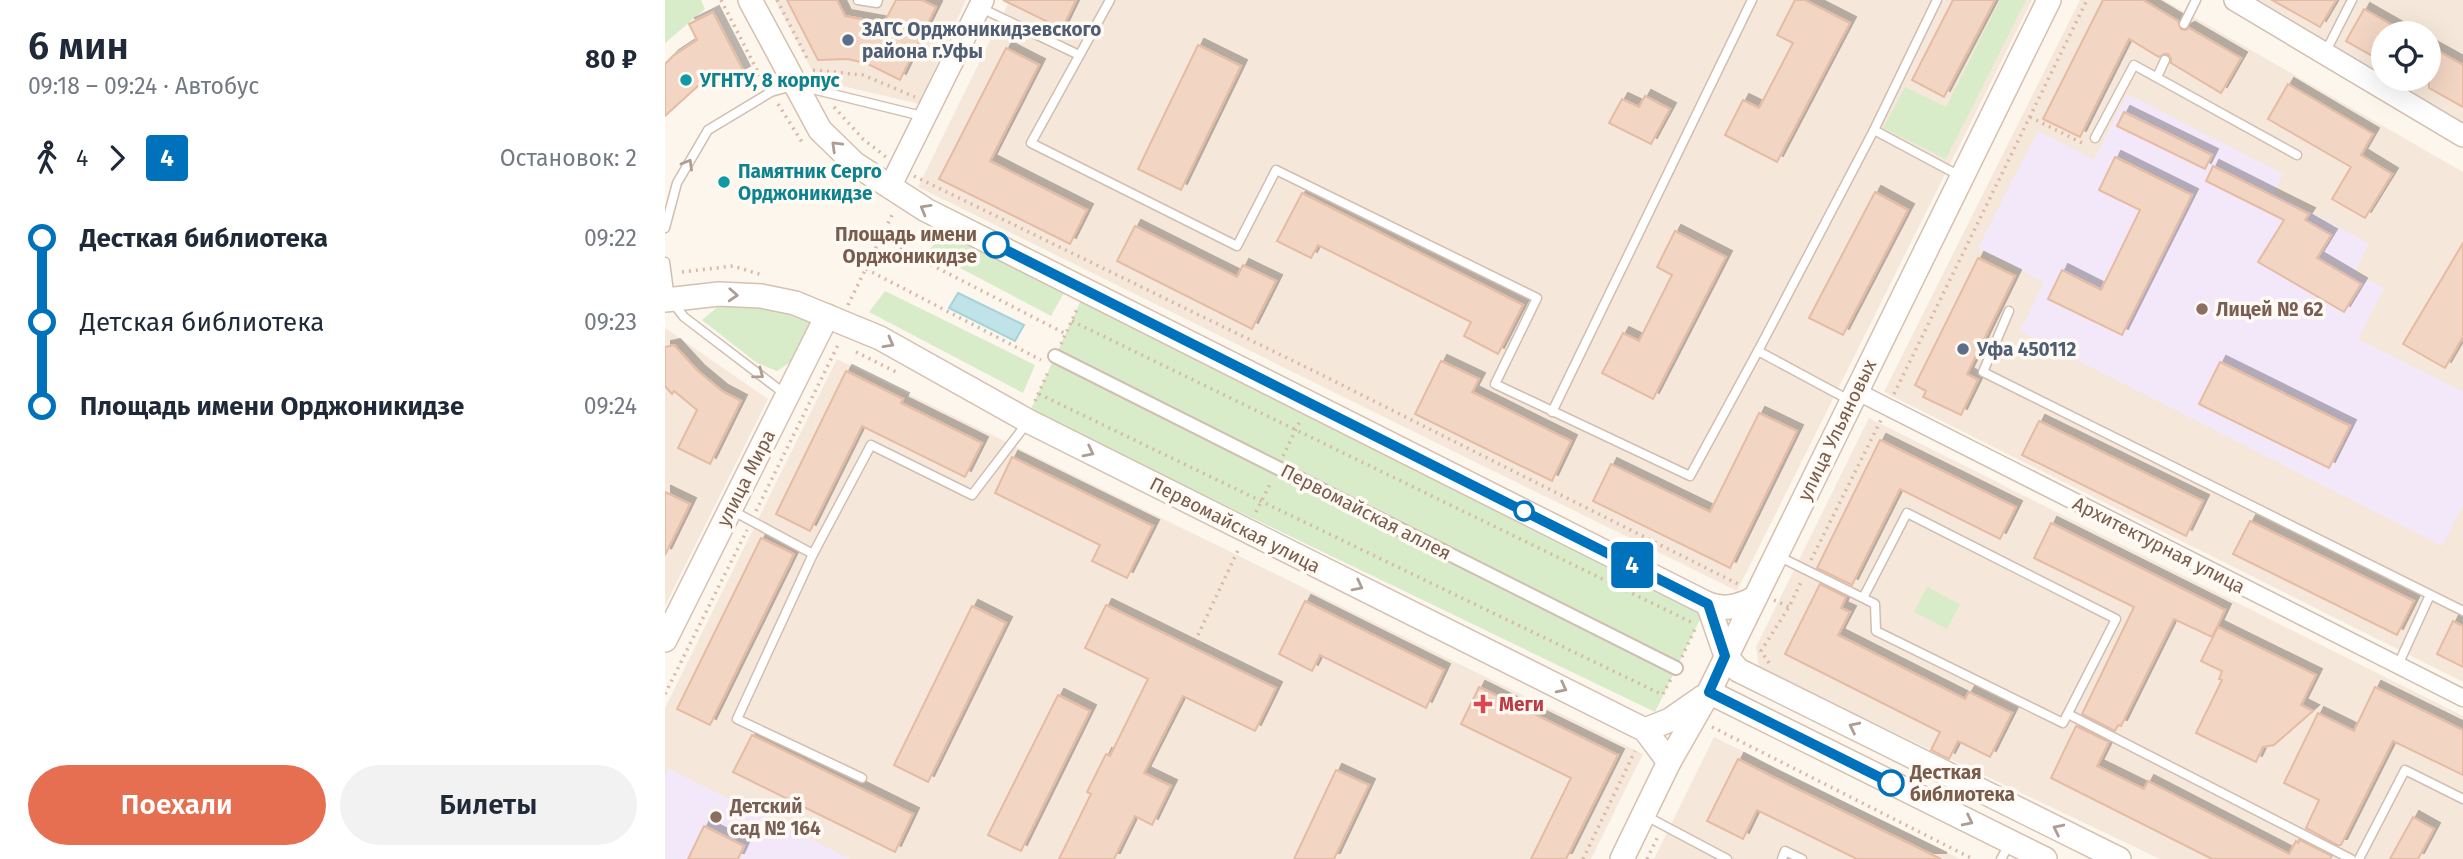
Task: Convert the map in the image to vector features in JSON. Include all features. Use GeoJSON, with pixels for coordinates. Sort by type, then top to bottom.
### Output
{"type":"FeatureCollection","features":[{"type":"Feature","properties":{"kind":"main road"},"geometry":{"type":"LineString","coordinates":[[750,0],[804,78],[820,130],[855,164],[901,185],[926,210],[1708,604],[1719,608],[1731,607],[1753,599]]}},
{"type":"Feature","properties":{"kind":"main road","name":"улица Ульяновых"},"geometry":{"type":"LineString","coordinates":[[1622,859],[1669,762],[1709,692],[2049,0]]}},
{"type":"Feature","properties":{"kind":"main road","name":"Первомайская улица"},"geometry":{"type":"LineString","coordinates":[[668,300],[719,294],[761,296],[837,312],[880,338],[1030,413],[1642,737],[1669,762]]}},
{"type":"Feature","properties":{"kind":"main road","name":"улица Мира"},"geometry":{"type":"LineString","coordinates":[[665,640],[787,395],[837,312]]}},
{"type":"Feature","properties":{"kind":"main road"},"geometry":{"type":"LineString","coordinates":[[1708,604],[1725,656],[1738,670],[2119,859]]}},
{"type":"Feature","properties":{"kind":"main road"},"geometry":{"type":"LineString","coordinates":[[1642,737],[1709,692],[2006,850],[2045,859]]}},
{"type":"Feature","properties":{"kind":"street"},"geometry":{"type":"LineString","coordinates":[[2235,0],[2463,136]]}},
{"type":"Feature","properties":{"kind":"street"},"geometry":{"type":"LineString","coordinates":[[901,185],[922,108],[981,4]]}},
{"type":"Feature","properties":{"kind":"street","name":"Первомайская аллея"},"geometry":{"type":"LineString","coordinates":[[1055,356],[1676,668]]}},
{"type":"Feature","properties":{"kind":"street","name":"Архитектурная улица"},"geometry":{"type":"LineString","coordinates":[[1854,396],[1887,408],[2463,698]]}},
{"type":"Feature","properties":{"kind":"lane"},"geometry":{"type":"LineString","coordinates":[[858,0],[877,3],[879,0]]}},
{"type":"Feature","properties":{"kind":"lane"},"geometry":{"type":"LineString","coordinates":[[1110,0],[1031,143],[1237,246],[1276,170],[1537,298],[1495,384],[1690,476],[1874,130],[1937,0]]}},
{"type":"Feature","properties":{"kind":"lane"},"geometry":{"type":"LineString","coordinates":[[1552,412],[1752,0]]}},
{"type":"Feature","properties":{"kind":"lane"},"geometry":{"type":"LineString","coordinates":[[2184,24],[2196,0]]}},
{"type":"Feature","properties":{"kind":"lane"},"geometry":{"type":"LineString","coordinates":[[2325,54],[2352,0]]}},
{"type":"Feature","properties":{"kind":"lane"},"geometry":{"type":"LineString","coordinates":[[981,4],[1079,55]]}},
{"type":"Feature","properties":{"kind":"lane"},"geometry":{"type":"LineString","coordinates":[[2157,77],[2165,60]]}},
{"type":"Feature","properties":{"kind":"lane"},"geometry":{"type":"LineString","coordinates":[[2095,138],[2134,65],[2297,155]]}},
{"type":"Feature","properties":{"kind":"lane"},"geometry":{"type":"LineString","coordinates":[[665,228],[677,183],[708,130],[771,92],[804,78],[824,92],[922,108]]}},
{"type":"Feature","properties":{"kind":"lane"},"geometry":{"type":"LineString","coordinates":[[1874,130],[1962,177]]}},
{"type":"Feature","properties":{"kind":"lane"},"geometry":{"type":"LineString","coordinates":[[665,262],[668,300],[684,317],[787,395]]}},
{"type":"Feature","properties":{"kind":"lane"},"geometry":{"type":"LineString","coordinates":[[2009,311],[1983,372],[2463,611]]}},
{"type":"Feature","properties":{"kind":"lane"},"geometry":{"type":"LineString","coordinates":[[1758,351],[1854,396]]}},
{"type":"Feature","properties":{"kind":"lane"},"geometry":{"type":"LineString","coordinates":[[862,778],[737,719],[813,554],[871,445],[972,495],[1030,413]]}},
{"type":"Feature","properties":{"kind":"lane"},"geometry":{"type":"LineString","coordinates":[[730,510],[813,554]]}},
{"type":"Feature","properties":{"kind":"lane"},"geometry":{"type":"LineString","coordinates":[[1776,555],[1875,604],[1876,631],[2063,723],[2116,619],[1906,513],[1863,598]]}},
{"type":"Feature","properties":{"kind":"lane"},"geometry":{"type":"LineString","coordinates":[[2398,665],[2430,595]]}},
{"type":"Feature","properties":{"kind":"lane"},"geometry":{"type":"LineString","coordinates":[[2068,714],[2351,859]]}},
{"type":"Feature","properties":{"kind":"lane"},"geometry":{"type":"LineString","coordinates":[[2359,859],[2405,770],[2463,799]]}},
{"type":"Feature","properties":{"kind":"lane"},"geometry":{"type":"LineString","coordinates":[[1644,816],[1727,859]]}},
{"type":"Feature","properties":{"kind":"lane"},"geometry":{"type":"LineString","coordinates":[[1782,859],[1785,851],[1802,859]]}},
{"type":"Feature","properties":{"kind":"path"},"geometry":{"type":"LineString","coordinates":[[721,0],[760,76]]}},
{"type":"Feature","properties":{"kind":"path"},"geometry":{"type":"LineString","coordinates":[[777,0],[804,78],[824,92],[839,115],[887,158]]}},
{"type":"Feature","properties":{"kind":"path"},"geometry":{"type":"LineString","coordinates":[[1761,651],[1789,607],[2087,0]]}},
{"type":"Feature","properties":{"kind":"path"},"geometry":{"type":"LineString","coordinates":[[804,78],[863,75],[922,108]]}},
{"type":"Feature","properties":{"kind":"path"},"geometry":{"type":"LineString","coordinates":[[2030,117],[2091,148],[2095,138]]}},
{"type":"Feature","properties":{"kind":"path"},"geometry":{"type":"LineString","coordinates":[[837,312],[866,269],[881,239],[901,185],[1099,266],[1722,577]]}},
{"type":"Feature","properties":{"kind":"path"},"geometry":{"type":"LineString","coordinates":[[881,239],[1066,334],[1072,321],[1697,625]]}},
{"type":"Feature","properties":{"kind":"path"},"geometry":{"type":"LineString","coordinates":[[1095,274],[1099,266]]}},
{"type":"Feature","properties":{"kind":"path"},"geometry":{"type":"LineString","coordinates":[[866,269],[1051,365],[1030,413]]}},
{"type":"Feature","properties":{"kind":"path"},"geometry":{"type":"LineString","coordinates":[[1038,394],[1663,695]]}},
{"type":"Feature","properties":{"kind":"path"},"geometry":{"type":"LineString","coordinates":[[1198,635],[1240,545]]}},
{"type":"Feature","properties":{"kind":"path"},"geometry":{"type":"LineString","coordinates":[[1583,859],[1642,737]]}},
{"type":"Feature","properties":{"kind":"shaded area"},"geometry":{"type":"Polygon","coordinates":[[[775,0],[966,0],[919,104],[817,80],[775,0]]]}},
{"type":"Feature","properties":{"kind":"shaded area"},"geometry":{"type":"Polygon","coordinates":[[[1010,0],[2032,0],[1737,591],[918,187],[1010,0]]]}},
{"type":"Feature","properties":{"kind":"shaded area"},"geometry":{"type":"Polygon","coordinates":[[[2080,0],[2164,0],[2463,172],[2463,682],[1884,392],[2080,0]]]}},
{"type":"Feature","properties":{"kind":"shaded area"},"geometry":{"type":"Polygon","coordinates":[[[2251,0],[2463,0],[2463,124],[2406,91],[2441,91],[2441,21],[2371,21],[2371,71],[2251,0]]]}},
{"type":"Feature","properties":{"kind":"shaded area","name":"Лицей № 62"},"geometry":{"type":"Polygon","coordinates":[[[2127,94],[2283,174],[2274,192],[2369,244],[2354,273],[2384,288],[2358,339],[2463,392],[2463,505],[2442,546],[2020,331],[2044,282],[1978,248],[2038,131],[2094,160],[2127,94]]]}},
{"type":"Feature","properties":{"kind":"shaded area"},"geometry":{"type":"Polygon","coordinates":[[[665,328],[768,399],[665,606],[665,328]]]}},
{"type":"Feature","properties":{"kind":"shaded area"},"geometry":{"type":"Polygon","coordinates":[[[837,359],[1643,754],[1591,859],[665,859],[665,708],[837,359]]]}},
{"type":"Feature","properties":{"kind":"shaded area"},"geometry":{"type":"Polygon","coordinates":[[[1869,418],[2463,716],[2463,859],[2160,859],[1759,668],[1756,647],[1869,418]]]}},
{"type":"Feature","properties":{"kind":"shaded area"},"geometry":{"type":"Polygon","coordinates":[[[1714,737],[1960,859],[1654,859],[1714,737]]]}},
{"type":"Feature","properties":{"kind":"shaded area","name":"Детский сад № 164"},"geometry":{"type":"Polygon","coordinates":[[[669,769],[850,859],[665,859],[665,776],[669,769]]]}},
{"type":"Feature","properties":{"kind":"green space"},"geometry":{"type":"Polygon","coordinates":[[[665,0],[701,0],[705,9],[665,43],[665,0]]]}},
{"type":"Feature","properties":{"kind":"green space"},"geometry":{"type":"Polygon","coordinates":[[[2000,0],[2026,0],[1946,159],[1883,128],[1905,87],[1946,107],[2000,0]]]}},
{"type":"Feature","properties":{"kind":"green space"},"geometry":{"type":"Polygon","coordinates":[[[944,233],[1064,293],[1051,316],[928,251],[944,233]]]}},
{"type":"Feature","properties":{"kind":"green space"},"geometry":{"type":"Polygon","coordinates":[[[885,291],[1035,365],[1023,393],[869,312],[885,291]]]}},
{"type":"Feature","properties":{"kind":"green space"},"geometry":{"type":"Polygon","coordinates":[[[1082,298],[1703,613],[1655,712],[1030,411],[1082,298]]]}},
{"type":"Feature","properties":{"kind":"green space"},"geometry":{"type":"Polygon","coordinates":[[[720,305],[767,308],[813,318],[798,357],[777,371],[757,363],[702,320],[720,305]]]}},
{"type":"Feature","properties":{"kind":"green space"},"geometry":{"type":"Polygon","coordinates":[[[1927,587],[1960,604],[1947,629],[1914,612],[1927,587]]]}},
{"type":"Feature","properties":{"kind":"water"},"geometry":{"type":"Polygon","coordinates":[[[958,293],[1024,325],[1015,341],[949,308],[958,293]]]}},
{"type":"Feature","properties":{"kind":"building"},"geometry":{"type":"Polygon","coordinates":[[[787,0],[837,0],[845,16],[884,23],[896,0],[922,0],[936,7],[900,80],[866,63],[847,59],[818,60],[787,0]]]}},
{"type":"Feature","properties":{"kind":"building"},"geometry":{"type":"Polygon","coordinates":[[[1003,0],[1076,0],[1062,29],[1003,0]]]}},
{"type":"Feature","properties":{"kind":"building"},"geometry":{"type":"Polygon","coordinates":[[[1795,0],[1805,0],[1850,23],[1777,162],[1725,135],[1743,100],[1759,108],[1793,43],[1777,35],[1795,0]]]}},
{"type":"Feature","properties":{"kind":"building"},"geometry":{"type":"Polygon","coordinates":[[[1953,0],[1995,0],[1944,97],[1912,80],[1953,0]]]}},
{"type":"Feature","properties":{"kind":"building"},"geometry":{"type":"Polygon","coordinates":[[[2103,0],[2143,0],[2178,21],[2181,29],[2189,28],[2241,58],[2221,93],[2171,63],[2168,54],[2159,57],[2129,39],[2080,137],[2043,119],[2103,0]]]}},
{"type":"Feature","properties":{"kind":"building"},"geometry":{"type":"Polygon","coordinates":[[[2272,0],[2336,0],[2320,27],[2272,0]]]}},
{"type":"Feature","properties":{"kind":"building"},"geometry":{"type":"Polygon","coordinates":[[[2364,9],[2385,21],[2371,21],[2371,55],[2346,41],[2364,9]]]}},
{"type":"Feature","properties":{"kind":"building","name":"УГНТУ, 8 корпус"},"geometry":{"type":"Polygon","coordinates":[[[713,12],[744,72],[719,84],[714,76],[699,85],[665,116],[665,64],[697,40],[689,24],[713,12]]]}},
{"type":"Feature","properties":{"kind":"building"},"geometry":{"type":"Polygon","coordinates":[[[1198,45],[1241,66],[1181,190],[1138,169],[1198,45]]]}},
{"type":"Feature","properties":{"kind":"building"},"geometry":{"type":"Polygon","coordinates":[[[1006,48],[1039,65],[990,161],[1087,210],[1070,244],[939,179],[1006,48]]]}},
{"type":"Feature","properties":{"kind":"building"},"geometry":{"type":"Polygon","coordinates":[[[2441,53],[2463,65],[2463,107],[2434,91],[2441,91],[2441,53]]]}},
{"type":"Feature","properties":{"kind":"building"},"geometry":{"type":"Polygon","coordinates":[[[2288,84],[2373,134],[2361,155],[2392,174],[2365,218],[2332,199],[2351,167],[2268,119],[2288,84]]]}},
{"type":"Feature","properties":{"kind":"building"},"geometry":{"type":"Polygon","coordinates":[[[1645,96],[1670,109],[1651,144],[1609,123],[1622,99],[1639,107],[1645,96]]]}},
{"type":"Feature","properties":{"kind":"building"},"geometry":{"type":"Polygon","coordinates":[[[2124,112],[2212,155],[2205,169],[2117,126],[2124,112]]]}},
{"type":"Feature","properties":{"kind":"building"},"geometry":{"type":"Polygon","coordinates":[[[2115,157],[2192,195],[2122,335],[2048,299],[2062,270],[2101,290],[2140,210],[2099,190],[2115,157]]]}},
{"type":"Feature","properties":{"kind":"building"},"geometry":{"type":"Polygon","coordinates":[[[2213,166],[2309,214],[2305,220],[2331,235],[2317,258],[2361,284],[2344,312],[2258,262],[2284,220],[2206,181],[2213,166]]]}},
{"type":"Feature","properties":{"kind":"building"},"geometry":{"type":"Polygon","coordinates":[[[1875,192],[1908,210],[1843,335],[1809,318],[1875,192]]]}},
{"type":"Feature","properties":{"kind":"building"},"geometry":{"type":"Polygon","coordinates":[[[1302,193],[1523,305],[1498,354],[1464,336],[1471,322],[1318,245],[1311,258],[1277,241],[1302,193]]]}},
{"type":"Feature","properties":{"kind":"building"},"geometry":{"type":"Polygon","coordinates":[[[1135,226],[1237,277],[1243,265],[1276,281],[1252,329],[1117,261],[1135,226]]]}},
{"type":"Feature","properties":{"kind":"building"},"geometry":{"type":"Polygon","coordinates":[[[1675,231],[1726,257],[1653,399],[1602,373],[1623,333],[1639,341],[1672,275],[1657,267],[1675,231]]]}},
{"type":"Feature","properties":{"kind":"building"},"geometry":{"type":"Polygon","coordinates":[[[2463,243],[2463,337],[2445,368],[2403,344],[2463,243]]]}},
{"type":"Feature","properties":{"kind":"building"},"geometry":{"type":"Polygon","coordinates":[[[1978,258],[2015,276],[1967,374],[1978,380],[1961,415],[1923,397],[1926,391],[1915,385],[1978,258]]]}},
{"type":"Feature","properties":{"kind":"building"},"geometry":{"type":"Polygon","coordinates":[[[674,345],[698,371],[722,391],[741,401],[710,464],[678,448],[697,410],[674,391],[672,394],[665,386],[665,347],[674,345]]]}},
{"type":"Feature","properties":{"kind":"building"},"geometry":{"type":"Polygon","coordinates":[[[1441,361],[1479,379],[1472,392],[1571,441],[1552,481],[1415,414],[1441,361]]]}},
{"type":"Feature","properties":{"kind":"building"},"geometry":{"type":"Polygon","coordinates":[[[2220,362],[2350,426],[2329,468],[2199,404],[2220,362]]]}},
{"type":"Feature","properties":{"kind":"building"},"geometry":{"type":"Polygon","coordinates":[[[846,371],[903,399],[901,403],[982,443],[965,477],[862,426],[810,531],[776,514],[846,371]]]}},
{"type":"Feature","properties":{"kind":"building"},"geometry":{"type":"Polygon","coordinates":[[[1759,413],[1797,431],[1730,568],[1593,501],[1611,464],[1710,512],[1759,413]]]}},
{"type":"Feature","properties":{"kind":"building"},"geometry":{"type":"Polygon","coordinates":[[[2039,421],[2203,501],[2186,536],[2022,455],[2039,421]]]}},
{"type":"Feature","properties":{"kind":"building"},"geometry":{"type":"Polygon","coordinates":[[[1880,440],[2016,507],[2000,539],[1900,489],[1852,585],[1817,568],[1880,440]]]}},
{"type":"Feature","properties":{"kind":"building"},"geometry":{"type":"Polygon","coordinates":[[[1012,457],[1153,526],[1127,578],[1092,561],[1100,545],[995,493],[1012,457]]]}},
{"type":"Feature","properties":{"kind":"building"},"geometry":{"type":"Polygon","coordinates":[[[665,492],[690,504],[665,555],[665,492]]]}},
{"type":"Feature","properties":{"kind":"building"},"geometry":{"type":"Polygon","coordinates":[[[2250,521],[2414,601],[2397,635],[2233,554],[2250,521]]]}},
{"type":"Feature","properties":{"kind":"building"},"geometry":{"type":"Polygon","coordinates":[[[2051,523],[2225,610],[2212,637],[2174,619],[2121,726],[2118,725],[2115,731],[2082,714],[2134,607],[2034,558],[2051,523]]]}},
{"type":"Feature","properties":{"kind":"building"},"geometry":{"type":"Polygon","coordinates":[[[761,538],[794,554],[710,725],[677,709],[761,538]]]}},
{"type":"Feature","properties":{"kind":"building"},"geometry":{"type":"Polygon","coordinates":[[[1820,584],[1846,597],[1841,608],[1850,612],[1838,635],[1965,699],[1969,692],[2012,713],[1990,757],[1958,741],[1949,759],[1931,750],[1940,732],[1785,654],[1820,584]]]}},
{"type":"Feature","properties":{"kind":"building"},"geometry":{"type":"Polygon","coordinates":[[[1305,601],[1444,670],[1426,708],[1320,655],[1312,671],[1279,654],[1305,601]]]}},
{"type":"Feature","properties":{"kind":"building"},"geometry":{"type":"Polygon","coordinates":[[[1106,605],[1276,688],[1255,731],[1183,696],[1144,773],[1171,786],[1152,825],[1135,816],[1114,859],[1059,859],[1091,794],[1087,792],[1106,754],[1110,756],[1148,679],[1085,648],[1106,605]]]}},
{"type":"Feature","properties":{"kind":"building"},"geometry":{"type":"Polygon","coordinates":[[[972,606],[1006,623],[928,782],[894,765],[972,606]]]}},
{"type":"Feature","properties":{"kind":"building"},"geometry":{"type":"Polygon","coordinates":[[[2453,621],[2463,626],[2463,667],[2437,654],[2453,621]]]}},
{"type":"Feature","properties":{"kind":"building"},"geometry":{"type":"Polygon","coordinates":[[[2218,627],[2316,675],[2301,705],[2313,711],[2274,745],[2263,747],[2256,762],[2196,733],[2222,680],[2219,679],[2222,671],[2201,661],[2218,627]]]}},
{"type":"Feature","properties":{"kind":"building"},"geometry":{"type":"Polygon","coordinates":[[[1479,687],[1618,755],[1566,859],[1531,859],[1571,778],[1461,724],[1479,687]]]}},
{"type":"Feature","properties":{"kind":"building"},"geometry":{"type":"Polygon","coordinates":[[[2375,687],[2463,730],[2463,775],[2393,741],[2341,845],[2337,845],[2306,828],[2319,800],[2284,783],[2318,713],[2354,731],[2375,687]]]}},
{"type":"Feature","properties":{"kind":"building"},"geometry":{"type":"Polygon","coordinates":[[[1058,695],[1090,711],[1021,851],[988,835],[1058,695]]]}},
{"type":"Feature","properties":{"kind":"building"},"geometry":{"type":"Polygon","coordinates":[[[2076,726],[2109,742],[2097,766],[2144,789],[2148,781],[2289,854],[2296,841],[2298,843],[2300,840],[2332,856],[2330,859],[2212,859],[2051,778],[2076,726]]]}},
{"type":"Feature","properties":{"kind":"building"},"geometry":{"type":"Polygon","coordinates":[[[752,735],[913,814],[895,852],[733,772],[752,735]]]}},
{"type":"Feature","properties":{"kind":"building"},"geometry":{"type":"Polygon","coordinates":[[[1738,759],[1941,859],[1857,859],[1757,810],[1743,839],[1707,821],[1738,759]]]}},
{"type":"Feature","properties":{"kind":"building"},"geometry":{"type":"Polygon","coordinates":[[[1336,770],[1369,785],[1334,859],[1294,859],[1336,770]]]}},
{"type":"Feature","properties":{"kind":"building"},"geometry":{"type":"Polygon","coordinates":[[[2413,817],[2434,829],[2418,859],[2390,859],[2413,817]]]}},
{"type":"Feature","properties":{"kind":"building"},"geometry":{"type":"Polygon","coordinates":[[[704,826],[744,846],[738,859],[688,859],[704,826]]]}},
{"type":"Feature","properties":{"kind":"bus line","name":"4"},"geometry":{"type":"LineString","coordinates":[[996,245],[1708,604],[1714,615],[1725,656],[1709,692],[1891,783]]}},
{"type":"Feature","properties":{"kind":"place","name":"ЗАГС Орджоникидзевского района г.Уфы"},"geometry":{"type":"Point","coordinates":[848,40]}},
{"type":"Feature","properties":{"kind":"place","name":"УГНТУ, 8 корпус"},"geometry":{"type":"Point","coordinates":[686,80]}},
{"type":"Feature","properties":{"kind":"place","name":"Памятник Серго Орджоникидзе"},"geometry":{"type":"Point","coordinates":[724,182]}},
{"type":"Feature","properties":{"kind":"place","name":"Площадь имени Орджоникидзе"},"geometry":{"type":"Point","coordinates":[996,245]}},
{"type":"Feature","properties":{"kind":"place","name":"Лицей № 62"},"geometry":{"type":"Point","coordinates":[2202,309]}},
{"type":"Feature","properties":{"kind":"place","name":"Уфа 450112"},"geometry":{"type":"Point","coordinates":[1963,349]}},
{"type":"Feature","properties":{"kind":"place","name":"Меги"},"geometry":{"type":"Point","coordinates":[1483,704]}},
{"type":"Feature","properties":{"kind":"place","name":"Десткая библиотека"},"geometry":{"type":"Point","coordinates":[1891,783]}},
{"type":"Feature","properties":{"kind":"place","name":"Детский сад № 164"},"geometry":{"type":"Point","coordinates":[716,817]}}]}
